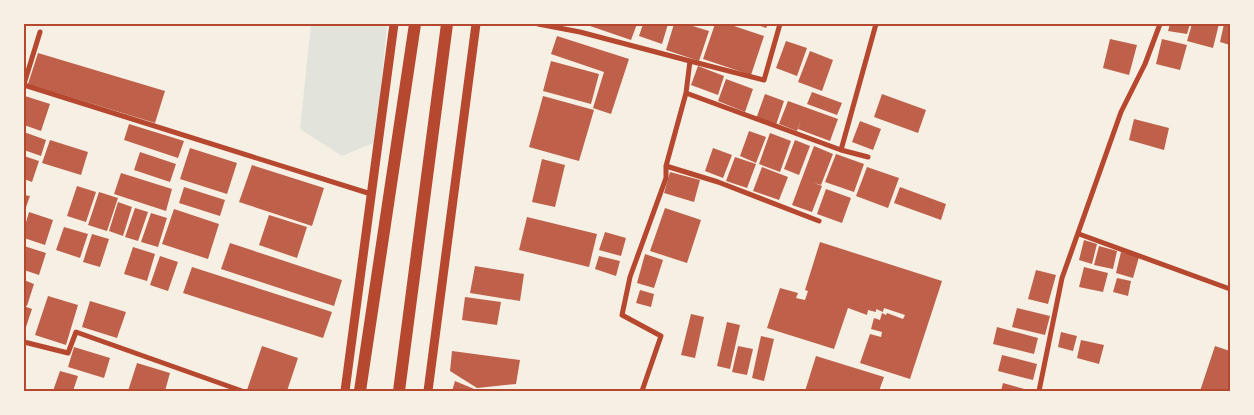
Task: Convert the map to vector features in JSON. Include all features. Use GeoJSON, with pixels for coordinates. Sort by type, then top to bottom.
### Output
{"type":"FeatureCollection","features":[{"type":"Feature","properties":{"kind":"main road"},"geometry":{"type":"LineString","coordinates":[[360,391],[415,24]]}},
{"type":"Feature","properties":{"kind":"main road"},"geometry":{"type":"LineString","coordinates":[[399,391],[447,24]]}},
{"type":"Feature","properties":{"kind":"street"},"geometry":{"type":"LineString","coordinates":[[344,391],[394,24]]}},
{"type":"Feature","properties":{"kind":"street"},"geometry":{"type":"LineString","coordinates":[[428,391],[476,24]]}},
{"type":"Feature","properties":{"kind":"street"},"geometry":{"type":"LineString","coordinates":[[538,24],[580,32],[764,80],[780,24]]}},
{"type":"Feature","properties":{"kind":"street"},"geometry":{"type":"LineString","coordinates":[[841,150],[876,24]]}},
{"type":"Feature","properties":{"kind":"street"},"geometry":{"type":"LineString","coordinates":[[1039,391],[1062,278],[1121,112],[1145,64],[1160,24]]}},
{"type":"Feature","properties":{"kind":"street"},"geometry":{"type":"LineString","coordinates":[[40,32],[24,84],[371,194]]}},
{"type":"Feature","properties":{"kind":"street"},"geometry":{"type":"LineString","coordinates":[[642,391],[661,336],[622,315],[630,277],[666,178],[666,166],[686,93],[690,61]]}},
{"type":"Feature","properties":{"kind":"street"},"geometry":{"type":"LineString","coordinates":[[686,93],[841,150],[868,157]]}},
{"type":"Feature","properties":{"kind":"street"},"geometry":{"type":"LineString","coordinates":[[666,166],[718,182],[819,221]]}},
{"type":"Feature","properties":{"kind":"street"},"geometry":{"type":"LineString","coordinates":[[1079,234],[1230,289]]}},
{"type":"Feature","properties":{"kind":"street"},"geometry":{"type":"LineString","coordinates":[[24,342],[68,353],[76,332],[242,391]]}},
{"type":"Feature","properties":{"kind":"shaded area"},"geometry":{"type":"Polygon","coordinates":[[[311,24],[387,24],[376,142],[342,156],[300,129],[311,24]]]}},
{"type":"Feature","properties":{"kind":"building"},"geometry":{"type":"Polygon","coordinates":[[[591,24],[637,24],[631,40],[590,26],[591,24]]]}},
{"type":"Feature","properties":{"kind":"building"},"geometry":{"type":"Polygon","coordinates":[[[643,24],[668,24],[662,44],[639,36],[643,24]]]}},
{"type":"Feature","properties":{"kind":"building"},"geometry":{"type":"Polygon","coordinates":[[[674,24],[686,24],[709,31],[699,61],[666,50],[674,24]]]}},
{"type":"Feature","properties":{"kind":"building"},"geometry":{"type":"Polygon","coordinates":[[[715,24],[728,24],[764,36],[751,75],[703,59],[715,24]]]}},
{"type":"Feature","properties":{"kind":"building"},"geometry":{"type":"Polygon","coordinates":[[[755,24],[768,24],[766,28],[755,24]]]}},
{"type":"Feature","properties":{"kind":"building"},"geometry":{"type":"Polygon","coordinates":[[[1170,24],[1190,24],[1187,34],[1168,31],[1170,24]]]}},
{"type":"Feature","properties":{"kind":"building"},"geometry":{"type":"Polygon","coordinates":[[[1192,24],[1219,24],[1213,48],[1187,41],[1192,24]]]}},
{"type":"Feature","properties":{"kind":"building"},"geometry":{"type":"Polygon","coordinates":[[[1224,24],[1230,24],[1230,45],[1220,42],[1224,24]]]}},
{"type":"Feature","properties":{"kind":"building"},"geometry":{"type":"Polygon","coordinates":[[[557,36],[629,59],[611,114],[593,108],[604,72],[551,54],[557,36]]]}},
{"type":"Feature","properties":{"kind":"building"},"geometry":{"type":"Polygon","coordinates":[[[1110,39],[1137,45],[1129,75],[1103,68],[1110,39]]]}},
{"type":"Feature","properties":{"kind":"building"},"geometry":{"type":"Polygon","coordinates":[[[1162,39],[1187,45],[1180,70],[1156,64],[1162,39]]]}},
{"type":"Feature","properties":{"kind":"building"},"geometry":{"type":"Polygon","coordinates":[[[786,41],[807,48],[797,76],[776,68],[786,41]]]}},
{"type":"Feature","properties":{"kind":"building"},"geometry":{"type":"Polygon","coordinates":[[[810,51],[833,60],[822,91],[798,82],[810,51]]]}},
{"type":"Feature","properties":{"kind":"building"},"geometry":{"type":"Polygon","coordinates":[[[38,53],[165,91],[155,123],[28,84],[38,53]]]}},
{"type":"Feature","properties":{"kind":"building"},"geometry":{"type":"Polygon","coordinates":[[[551,61],[599,74],[591,104],[543,91],[551,61]]]}},
{"type":"Feature","properties":{"kind":"building"},"geometry":{"type":"Polygon","coordinates":[[[698,66],[724,76],[718,95],[691,85],[698,66]]]}},
{"type":"Feature","properties":{"kind":"building"},"geometry":{"type":"Polygon","coordinates":[[[726,79],[753,89],[745,112],[718,101],[726,79]]]}},
{"type":"Feature","properties":{"kind":"building"},"geometry":{"type":"Polygon","coordinates":[[[812,92],[842,103],[837,115],[807,104],[812,92]]]}},
{"type":"Feature","properties":{"kind":"building"},"geometry":{"type":"Polygon","coordinates":[[[765,94],[784,101],[776,125],[756,119],[765,94]]]}},
{"type":"Feature","properties":{"kind":"building"},"geometry":{"type":"Polygon","coordinates":[[[882,94],[926,110],[918,133],[874,117],[882,94]]]}},
{"type":"Feature","properties":{"kind":"building"},"geometry":{"type":"Polygon","coordinates":[[[25,96],[50,104],[41,131],[24,125],[25,96]]]}},
{"type":"Feature","properties":{"kind":"building"},"geometry":{"type":"Polygon","coordinates":[[[543,96],[594,110],[579,161],[529,147],[543,96]]]}},
{"type":"Feature","properties":{"kind":"building"},"geometry":{"type":"Polygon","coordinates":[[[788,101],[838,119],[830,141],[798,129],[801,120],[797,131],[779,124],[788,101]]]}},
{"type":"Feature","properties":{"kind":"building"},"geometry":{"type":"Polygon","coordinates":[[[1134,119],[1169,128],[1164,150],[1129,140],[1134,119]]]}},
{"type":"Feature","properties":{"kind":"building"},"geometry":{"type":"Polygon","coordinates":[[[860,121],[881,129],[873,150],[852,142],[860,121]]]}},
{"type":"Feature","properties":{"kind":"building"},"geometry":{"type":"Polygon","coordinates":[[[129,124],[184,141],[178,158],[124,140],[129,124]]]}},
{"type":"Feature","properties":{"kind":"building"},"geometry":{"type":"Polygon","coordinates":[[[749,131],[766,137],[756,163],[740,156],[749,131]]]}},
{"type":"Feature","properties":{"kind":"building"},"geometry":{"type":"Polygon","coordinates":[[[24,132],[46,140],[41,156],[24,150],[24,132]]]}},
{"type":"Feature","properties":{"kind":"building"},"geometry":{"type":"Polygon","coordinates":[[[770,133],[791,141],[780,172],[759,164],[770,133]]]}},
{"type":"Feature","properties":{"kind":"building"},"geometry":{"type":"Polygon","coordinates":[[[50,140],[88,152],[81,175],[42,163],[50,140]]]}},
{"type":"Feature","properties":{"kind":"building"},"geometry":{"type":"Polygon","coordinates":[[[795,140],[810,146],[799,175],[784,169],[795,140]]]}},
{"type":"Feature","properties":{"kind":"building"},"geometry":{"type":"Polygon","coordinates":[[[814,146],[833,154],[821,185],[814,183],[822,186],[812,212],[792,205],[814,146]]]}},
{"type":"Feature","properties":{"kind":"building"},"geometry":{"type":"Polygon","coordinates":[[[190,148],[237,163],[227,194],[180,179],[190,148]]]}},
{"type":"Feature","properties":{"kind":"building"},"geometry":{"type":"Polygon","coordinates":[[[713,148],[732,155],[723,178],[705,171],[713,148]]]}},
{"type":"Feature","properties":{"kind":"building"},"geometry":{"type":"Polygon","coordinates":[[[140,152],[176,164],[170,182],[134,170],[140,152]]]}},
{"type":"Feature","properties":{"kind":"building"},"geometry":{"type":"Polygon","coordinates":[[[836,154],[864,164],[854,192],[825,182],[836,154]]]}},
{"type":"Feature","properties":{"kind":"building"},"geometry":{"type":"Polygon","coordinates":[[[24,156],[39,161],[32,182],[24,179],[24,156]]]}},
{"type":"Feature","properties":{"kind":"building"},"geometry":{"type":"Polygon","coordinates":[[[735,157],[756,164],[747,188],[726,181],[735,157]]]}},
{"type":"Feature","properties":{"kind":"building"},"geometry":{"type":"Polygon","coordinates":[[[542,159],[565,165],[555,207],[532,202],[542,159]]]}},
{"type":"Feature","properties":{"kind":"building"},"geometry":{"type":"Polygon","coordinates":[[[252,165],[324,188],[312,226],[239,202],[252,165]]]}},
{"type":"Feature","properties":{"kind":"building"},"geometry":{"type":"Polygon","coordinates":[[[762,167],[788,177],[779,200],[753,191],[762,167]]]}},
{"type":"Feature","properties":{"kind":"building"},"geometry":{"type":"Polygon","coordinates":[[[867,167],[899,178],[888,208],[856,196],[867,167]]]}},
{"type":"Feature","properties":{"kind":"building"},"geometry":{"type":"Polygon","coordinates":[[[670,172],[700,180],[694,202],[664,193],[670,172]]]}},
{"type":"Feature","properties":{"kind":"building"},"geometry":{"type":"Polygon","coordinates":[[[121,173],[172,189],[166,211],[114,194],[121,173]]]}},
{"type":"Feature","properties":{"kind":"building"},"geometry":{"type":"Polygon","coordinates":[[[77,186],[96,192],[86,222],[67,216],[77,186]]]}},
{"type":"Feature","properties":{"kind":"building"},"geometry":{"type":"Polygon","coordinates":[[[184,187],[225,200],[220,216],[179,203],[184,187]]]}},
{"type":"Feature","properties":{"kind":"building"},"geometry":{"type":"Polygon","coordinates":[[[900,187],[946,204],[941,220],[894,203],[900,187]]]}},
{"type":"Feature","properties":{"kind":"building"},"geometry":{"type":"Polygon","coordinates":[[[826,189],[851,198],[842,223],[817,214],[826,189]]]}},
{"type":"Feature","properties":{"kind":"building"},"geometry":{"type":"Polygon","coordinates":[[[99,192],[118,198],[107,231],[88,225],[99,192]]]}},
{"type":"Feature","properties":{"kind":"building"},"geometry":{"type":"Polygon","coordinates":[[[24,195],[30,196],[24,213],[24,195]]]}},
{"type":"Feature","properties":{"kind":"building"},"geometry":{"type":"Polygon","coordinates":[[[118,202],[132,207],[123,236],[109,231],[118,202]]]}},
{"type":"Feature","properties":{"kind":"building"},"geometry":{"type":"Polygon","coordinates":[[[135,208],[148,212],[138,241],[125,237],[135,208]]]}},
{"type":"Feature","properties":{"kind":"building"},"geometry":{"type":"Polygon","coordinates":[[[665,208],[701,220],[687,263],[650,251],[665,208]]]}},
{"type":"Feature","properties":{"kind":"building"},"geometry":{"type":"Polygon","coordinates":[[[174,209],[219,224],[208,259],[162,244],[174,209]]]}},
{"type":"Feature","properties":{"kind":"building"},"geometry":{"type":"Polygon","coordinates":[[[29,212],[53,220],[45,245],[24,238],[24,229],[29,212]]]}},
{"type":"Feature","properties":{"kind":"building"},"geometry":{"type":"Polygon","coordinates":[[[151,213],[167,218],[158,247],[141,242],[151,213]]]}},
{"type":"Feature","properties":{"kind":"building"},"geometry":{"type":"Polygon","coordinates":[[[269,215],[307,227],[297,258],[259,245],[269,215]]]}},
{"type":"Feature","properties":{"kind":"building"},"geometry":{"type":"Polygon","coordinates":[[[527,217],[597,234],[589,267],[519,250],[527,217]]]}},
{"type":"Feature","properties":{"kind":"building"},"geometry":{"type":"Polygon","coordinates":[[[64,227],[88,234],[80,258],[56,250],[64,227]]]}},
{"type":"Feature","properties":{"kind":"building"},"geometry":{"type":"Polygon","coordinates":[[[605,232],[626,238],[621,256],[599,250],[605,232]]]}},
{"type":"Feature","properties":{"kind":"building"},"geometry":{"type":"Polygon","coordinates":[[[92,234],[109,239],[100,267],[83,262],[92,234]]]}},
{"type":"Feature","properties":{"kind":"building"},"geometry":{"type":"Polygon","coordinates":[[[1084,240],[1097,244],[1092,264],[1079,260],[1084,240]]]}},
{"type":"Feature","properties":{"kind":"building"},"geometry":{"type":"Polygon","coordinates":[[[820,242],[942,281],[910,379],[860,363],[870,334],[881,337],[882,332],[871,329],[874,318],[880,320],[882,313],[903,319],[905,315],[884,308],[883,312],[876,309],[876,312],[868,310],[867,315],[848,308],[834,349],[767,328],[780,288],[798,293],[796,298],[805,300],[808,291],[805,290],[820,242]]]}},
{"type":"Feature","properties":{"kind":"building"},"geometry":{"type":"Polygon","coordinates":[[[230,243],[342,280],[334,306],[221,269],[230,243]]]}},
{"type":"Feature","properties":{"kind":"building"},"geometry":{"type":"Polygon","coordinates":[[[24,246],[46,253],[39,275],[24,270],[24,246]]]}},
{"type":"Feature","properties":{"kind":"building"},"geometry":{"type":"Polygon","coordinates":[[[1099,246],[1117,251],[1113,269],[1094,265],[1099,246]]]}},
{"type":"Feature","properties":{"kind":"building"},"geometry":{"type":"Polygon","coordinates":[[[133,247],[155,254],[147,281],[124,274],[133,247]]]}},
{"type":"Feature","properties":{"kind":"building"},"geometry":{"type":"Polygon","coordinates":[[[1121,252],[1139,257],[1133,278],[1116,273],[1121,252]]]}},
{"type":"Feature","properties":{"kind":"building"},"geometry":{"type":"Polygon","coordinates":[[[645,254],[663,260],[654,288],[637,283],[645,254]]]}},
{"type":"Feature","properties":{"kind":"building"},"geometry":{"type":"Polygon","coordinates":[[[160,256],[178,262],[168,291],[150,285],[160,256]]]}},
{"type":"Feature","properties":{"kind":"building"},"geometry":{"type":"Polygon","coordinates":[[[599,256],[620,261],[616,276],[595,269],[599,256]]]}},
{"type":"Feature","properties":{"kind":"building"},"geometry":{"type":"Polygon","coordinates":[[[475,266],[524,274],[520,301],[470,293],[475,266]]]}},
{"type":"Feature","properties":{"kind":"building"},"geometry":{"type":"Polygon","coordinates":[[[192,267],[332,312],[323,338],[183,293],[192,267]]]}},
{"type":"Feature","properties":{"kind":"building"},"geometry":{"type":"Polygon","coordinates":[[[1084,267],[1108,273],[1103,292],[1079,287],[1084,267]]]}},
{"type":"Feature","properties":{"kind":"building"},"geometry":{"type":"Polygon","coordinates":[[[1036,270],[1056,275],[1048,304],[1028,299],[1036,270]]]}},
{"type":"Feature","properties":{"kind":"building"},"geometry":{"type":"Polygon","coordinates":[[[1117,278],[1131,281],[1128,296],[1113,292],[1117,278]]]}},
{"type":"Feature","properties":{"kind":"building"},"geometry":{"type":"Polygon","coordinates":[[[24,280],[34,284],[27,306],[24,305],[24,280]]]}},
{"type":"Feature","properties":{"kind":"building"},"geometry":{"type":"Polygon","coordinates":[[[640,290],[654,294],[651,307],[636,303],[640,290]]]}},
{"type":"Feature","properties":{"kind":"building"},"geometry":{"type":"Polygon","coordinates":[[[48,296],[78,305],[66,345],[35,335],[48,296]]]}},
{"type":"Feature","properties":{"kind":"building"},"geometry":{"type":"Polygon","coordinates":[[[465,297],[501,302],[497,325],[462,320],[465,297]]]}},
{"type":"Feature","properties":{"kind":"building"},"geometry":{"type":"Polygon","coordinates":[[[90,301],[126,312],[117,338],[82,327],[90,301]]]}},
{"type":"Feature","properties":{"kind":"building"},"geometry":{"type":"Polygon","coordinates":[[[24,306],[32,309],[24,333],[24,306]]]}},
{"type":"Feature","properties":{"kind":"building"},"geometry":{"type":"Polygon","coordinates":[[[1017,308],[1050,316],[1045,335],[1012,327],[1017,308]]]}},
{"type":"Feature","properties":{"kind":"building"},"geometry":{"type":"Polygon","coordinates":[[[691,314],[704,317],[695,358],[681,355],[691,314]]]}},
{"type":"Feature","properties":{"kind":"building"},"geometry":{"type":"Polygon","coordinates":[[[727,322],[740,325],[730,369],[717,366],[727,322]]]}},
{"type":"Feature","properties":{"kind":"building"},"geometry":{"type":"Polygon","coordinates":[[[997,327],[1038,338],[1034,354],[993,344],[997,327]]]}},
{"type":"Feature","properties":{"kind":"building"},"geometry":{"type":"Polygon","coordinates":[[[1061,332],[1077,336],[1073,351],[1058,347],[1061,332]]]}},
{"type":"Feature","properties":{"kind":"building"},"geometry":{"type":"Polygon","coordinates":[[[761,336],[774,339],[764,381],[752,378],[761,336]]]}},
{"type":"Feature","properties":{"kind":"building"},"geometry":{"type":"Polygon","coordinates":[[[1081,340],[1104,345],[1099,364],[1077,358],[1081,340]]]}},
{"type":"Feature","properties":{"kind":"building"},"geometry":{"type":"Polygon","coordinates":[[[262,346],[298,358],[287,391],[247,390],[262,346]]]}},
{"type":"Feature","properties":{"kind":"building"},"geometry":{"type":"Polygon","coordinates":[[[738,346],[753,349],[747,375],[732,372],[738,346]]]}},
{"type":"Feature","properties":{"kind":"building"},"geometry":{"type":"Polygon","coordinates":[[[1215,346],[1230,351],[1230,391],[1200,391],[1215,346]]]}},
{"type":"Feature","properties":{"kind":"building"},"geometry":{"type":"Polygon","coordinates":[[[74,347],[110,358],[104,378],[68,367],[74,347]]]}},
{"type":"Feature","properties":{"kind":"building"},"geometry":{"type":"Polygon","coordinates":[[[452,351],[520,360],[516,384],[477,388],[450,371],[452,351]]]}},
{"type":"Feature","properties":{"kind":"building"},"geometry":{"type":"Polygon","coordinates":[[[1002,355],[1037,364],[1033,380],[998,371],[1002,355]]]}},
{"type":"Feature","properties":{"kind":"building"},"geometry":{"type":"Polygon","coordinates":[[[816,356],[884,377],[879,391],[805,391],[816,356]]]}},
{"type":"Feature","properties":{"kind":"building"},"geometry":{"type":"Polygon","coordinates":[[[137,363],[170,373],[165,391],[128,391],[137,363]]]}},
{"type":"Feature","properties":{"kind":"building"},"geometry":{"type":"Polygon","coordinates":[[[60,371],[78,376],[73,391],[53,391],[60,371]]]}},
{"type":"Feature","properties":{"kind":"building"},"geometry":{"type":"Polygon","coordinates":[[[455,381],[479,391],[452,391],[455,381]]]}},
{"type":"Feature","properties":{"kind":"building"},"geometry":{"type":"Polygon","coordinates":[[[1003,383],[1028,390],[1028,391],[1001,391],[1003,383]]]}}]}
